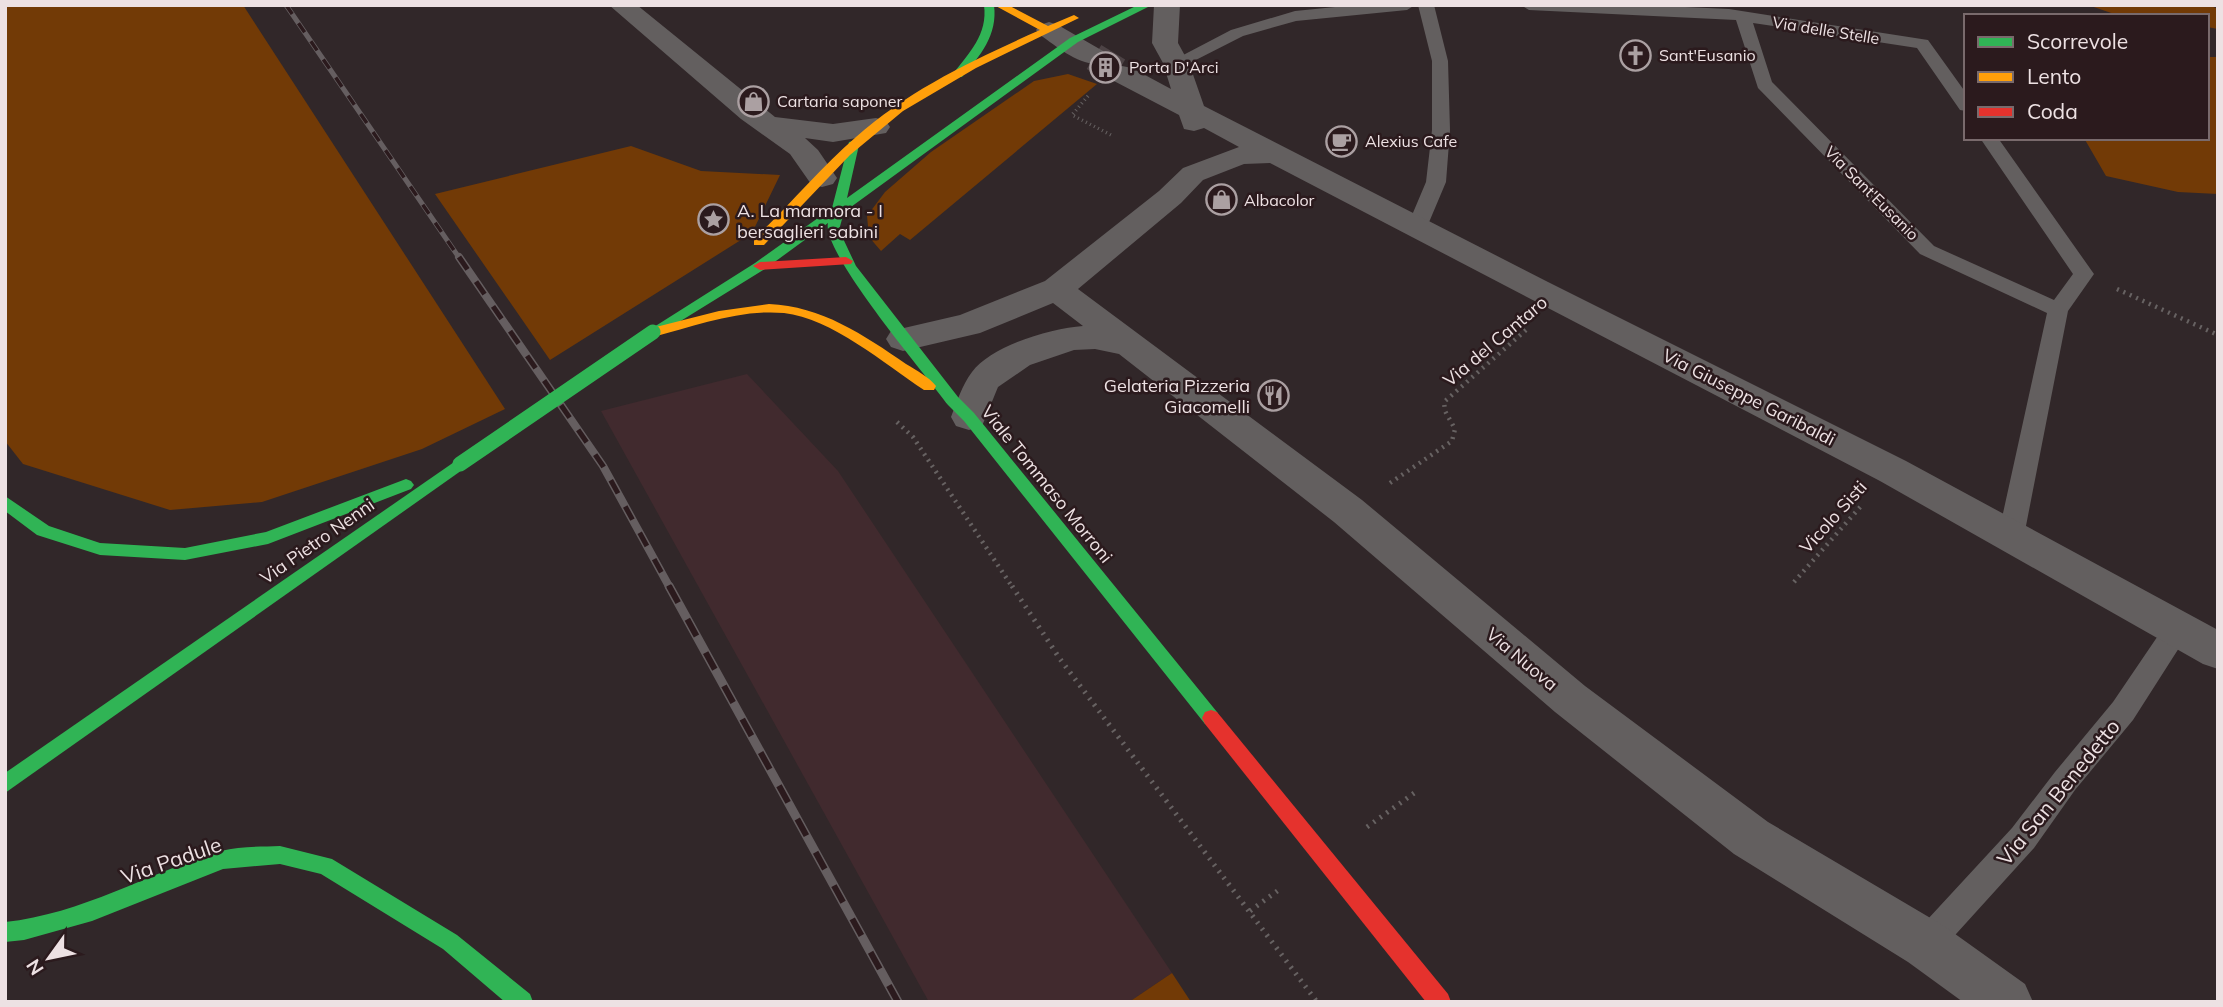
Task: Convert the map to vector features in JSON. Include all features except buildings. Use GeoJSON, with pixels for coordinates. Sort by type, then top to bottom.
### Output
{"type":"FeatureCollection","features":[{"type":"Feature","properties":{"kind":"main road"},"geometry":{"type":"LineString","coordinates":[[653,332],[784,219],[853,145],[915,98],[958,75],[1060,36],[1104,25],[1147,5]]}},
{"type":"Feature","properties":{"kind":"main road"},"geometry":{"type":"LineString","coordinates":[[958,75],[988,34],[993,13],[999,6],[1060,36]]}},
{"type":"Feature","properties":{"kind":"main road"},"geometry":{"type":"LineString","coordinates":[[653,332],[760,266],[837,210],[1060,36],[1085,12]]}},
{"type":"Feature","properties":{"kind":"main road"},"geometry":{"type":"LineString","coordinates":[[1060,36],[1062,32],[1104,25]]}},
{"type":"Feature","properties":{"kind":"main road","name":"Viale Tommaso Morroni"},"geometry":{"type":"LineString","coordinates":[[853,145],[833,230],[846,261],[904,339],[1440,1002]]}},
{"type":"Feature","properties":{"kind":"main road"},"geometry":{"type":"LineString","coordinates":[[760,266],[846,261]]}},
{"type":"Feature","properties":{"kind":"main road"},"geometry":{"type":"LineString","coordinates":[[653,332],[742,311],[790,309],[835,328],[961,409]]}},
{"type":"Feature","properties":{"kind":"main road","name":"Via Pietro Nenni"},"geometry":{"type":"LineString","coordinates":[[5,784],[460,464],[653,332]]}},
{"type":"Feature","properties":{"kind":"main road"},"geometry":{"type":"LineString","coordinates":[[5,502],[43,530],[100,549],[184,554],[268,538],[460,464]]}},
{"type":"Feature","properties":{"kind":"main road","name":"Via Padule"},"geometry":{"type":"LineString","coordinates":[[5,932],[24,930],[92,911],[223,860],[279,855],[326,866],[450,942],[522,1002]]}},
{"type":"Feature","properties":{"kind":"street"},"geometry":{"type":"LineString","coordinates":[[621,5],[765,124],[796,144],[813,160],[822,178]]}},
{"type":"Feature","properties":{"kind":"street"},"geometry":{"type":"LineString","coordinates":[[1167,5],[1165,43],[1175,62],[1192,111],[1195,138],[1193,174]]}},
{"type":"Feature","properties":{"kind":"street"},"geometry":{"type":"LineString","coordinates":[[1060,36],[1094,57]]}},
{"type":"Feature","properties":{"kind":"street","name":"Via Giuseppe Garibaldi"},"geometry":{"type":"LineString","coordinates":[[1122,74],[1893,471],[2218,651]]}},
{"type":"Feature","properties":{"kind":"street"},"geometry":{"type":"LineString","coordinates":[[765,124],[834,133],[876,127]]}},
{"type":"Feature","properties":{"kind":"street"},"geometry":{"type":"LineString","coordinates":[[904,339],[968,325],[1058,289],[1170,197],[1193,174],[1240,155],[1273,154]]}},
{"type":"Feature","properties":{"kind":"street","name":"Via Nuova"},"geometry":{"type":"LineString","coordinates":[[1058,289],[1348,511],[1570,699],[1751,838],[1926,944],[2007,1002]]}},
{"type":"Feature","properties":{"kind":"street"},"geometry":{"type":"LineString","coordinates":[[961,409],[993,370],[1054,343],[1084,337],[1127,344]]}},
{"type":"Feature","properties":{"kind":"lane"},"geometry":{"type":"LineString","coordinates":[[1175,62],[1237,33],[1295,16],[1407,5]]}},
{"type":"Feature","properties":{"kind":"lane"},"geometry":{"type":"LineString","coordinates":[[1417,227],[1436,182],[1441,130],[1440,61],[1426,5]]}},
{"type":"Feature","properties":{"kind":"lane","name":"Via delle Stelle"},"geometry":{"type":"LineString","coordinates":[[1529,5],[1743,17],[1922,44],[1964,103]]}},
{"type":"Feature","properties":{"kind":"lane","name":"Via Sant'Eusanio"},"geometry":{"type":"LineString","coordinates":[[1743,17],[1764,84],[1927,250],[2058,310]]}},
{"type":"Feature","properties":{"kind":"lane"},"geometry":{"type":"LineString","coordinates":[[1990,140],[2084,274],[2058,310],[2011,536]]}},
{"type":"Feature","properties":{"kind":"lane","name":"Via San Benedetto"},"geometry":{"type":"LineString","coordinates":[[1926,944],[2023,838],[2065,781],[2123,711],[2177,629]]}},
{"type":"Feature","properties":{"kind":"path"},"geometry":{"type":"LineString","coordinates":[[2084,274],[2218,335]]}},
{"type":"Feature","properties":{"kind":"path","name":"Via del Cantaro"},"geometry":{"type":"LineString","coordinates":[[1348,511],[1452,441],[1455,429],[1445,411],[1444,402],[1522,333],[1563,303]]}},
{"type":"Feature","properties":{"kind":"path"},"geometry":{"type":"LineString","coordinates":[[895,419],[913,437],[1060,659],[1317,1002]]}},
{"type":"Feature","properties":{"kind":"path","name":"Vicolo Sisti"},"geometry":{"type":"LineString","coordinates":[[1794,582],[1893,471]]}},
{"type":"Feature","properties":{"kind":"shaded area"},"geometry":{"type":"Polygon","coordinates":[[[5,5],[243,5],[505,409],[422,449],[262,502],[170,510],[23,464],[5,441],[5,5]]]}},
{"type":"Feature","properties":{"kind":"shaded area"},"geometry":{"type":"Polygon","coordinates":[[[2088,5],[2209,5],[2218,9],[2218,29],[2209,27],[2209,14],[2114,14],[2088,5]]]}},
{"type":"Feature","properties":{"kind":"shaded area"},"geometry":{"type":"Polygon","coordinates":[[[2209,57],[2218,57],[2218,194],[2178,192],[2106,176],[2085,140],[2209,140],[2209,57]]]}},
{"type":"Feature","properties":{"kind":"shaded area"},"geometry":{"type":"Polygon","coordinates":[[[1068,74],[1097,84],[910,240],[900,234],[881,251],[869,237],[867,216],[885,192],[931,152],[1034,81],[1068,74]]]}},
{"type":"Feature","properties":{"kind":"shaded area"},"geometry":{"type":"Polygon","coordinates":[[[631,146],[701,171],[780,175],[752,233],[550,360],[435,194],[631,146]]]}},
{"type":"Feature","properties":{"kind":"shaded area"},"geometry":{"type":"Polygon","coordinates":[[[747,374],[838,471],[1172,973],[1129,1002],[929,1002],[601,411],[747,374]]]}},
{"type":"Feature","properties":{"kind":"shaded area"},"geometry":{"type":"Polygon","coordinates":[[[1172,973],[1191,1002],[1129,1002],[1172,973]]]}},
{"type":"Feature","properties":{"kind":"tunnel"},"geometry":{"type":"LineString","coordinates":[[1094,57],[1122,74]]}},
{"type":"Feature","properties":{"kind":"railway"},"geometry":{"type":"LineString","coordinates":[[286,5],[460,259]]}},
{"type":"Feature","properties":{"kind":"railway"},"geometry":{"type":"LineString","coordinates":[[459,257],[603,466],[670,588]]}},
{"type":"Feature","properties":{"kind":"railway"},"geometry":{"type":"LineString","coordinates":[[669,586],[898,1002]]}},
{"type":"Feature","properties":{"kind":"traffic: fast"},"geometry":{"type":"LineString","coordinates":[[958,75],[987,34],[989,5]]}},
{"type":"Feature","properties":{"kind":"traffic: fast"},"geometry":{"type":"LineString","coordinates":[[653,332],[760,266],[1074,40],[1147,5]]}},
{"type":"Feature","properties":{"kind":"traffic: fast"},"geometry":{"type":"LineString","coordinates":[[853,145],[833,230],[850,267],[953,401],[969,417],[1211,718]]}},
{"type":"Feature","properties":{"kind":"traffic: fast"},"geometry":{"type":"LineString","coordinates":[[460,464],[653,332]]}},
{"type":"Feature","properties":{"kind":"traffic: fast"},"geometry":{"type":"LineString","coordinates":[[5,784],[460,464]]}},
{"type":"Feature","properties":{"kind":"traffic: fast"},"geometry":{"type":"LineString","coordinates":[[5,502],[43,531],[100,549],[185,554],[268,538],[406,485]]}},
{"type":"Feature","properties":{"kind":"traffic: fast"},"geometry":{"type":"LineString","coordinates":[[5,932],[24,930],[92,911],[223,860],[280,855],[325,866],[450,942],[522,1002]]}},
{"type":"Feature","properties":{"kind":"traffic: slow"},"geometry":{"type":"LineString","coordinates":[[999,5],[1049,30]]}},
{"type":"Feature","properties":{"kind":"traffic: slow"},"geometry":{"type":"LineString","coordinates":[[759,242],[846,152],[899,108],[972,66],[1074,18]]}},
{"type":"Feature","properties":{"kind":"traffic: slow"},"geometry":{"type":"LineString","coordinates":[[653,332],[753,309],[803,312],[840,329],[929,386]]}},
{"type":"Feature","properties":{"kind":"traffic: jam"},"geometry":{"type":"LineString","coordinates":[[760,266],[846,261]]}},
{"type":"Feature","properties":{"kind":"traffic: jam"},"geometry":{"type":"LineString","coordinates":[[1211,718],[1440,1002]]}},
{"type":"Feature","properties":{"kind":"place","name":"Sant'Eusanio"},"geometry":{"type":"Point","coordinates":[1636,55]}},
{"type":"Feature","properties":{"kind":"place","name":"Porta D'Arci"},"geometry":{"type":"Point","coordinates":[1106,67]}},
{"type":"Feature","properties":{"kind":"place","name":"Cartaria saponer"},"geometry":{"type":"Point","coordinates":[754,101]}},
{"type":"Feature","properties":{"kind":"place","name":"Alexius Cafe"},"geometry":{"type":"Point","coordinates":[1342,141]}},
{"type":"Feature","properties":{"kind":"place","name":"Albacolor"},"geometry":{"type":"Point","coordinates":[1221,200]}},
{"type":"Feature","properties":{"kind":"place","name":"A. La marmora - I bersaglieri sabini"},"geometry":{"type":"Point","coordinates":[714,220]}},
{"type":"Feature","properties":{"kind":"place","name":"Gelateria Pizzeria Giacomelli"},"geometry":{"type":"Point","coordinates":[1273,395]}}]}
